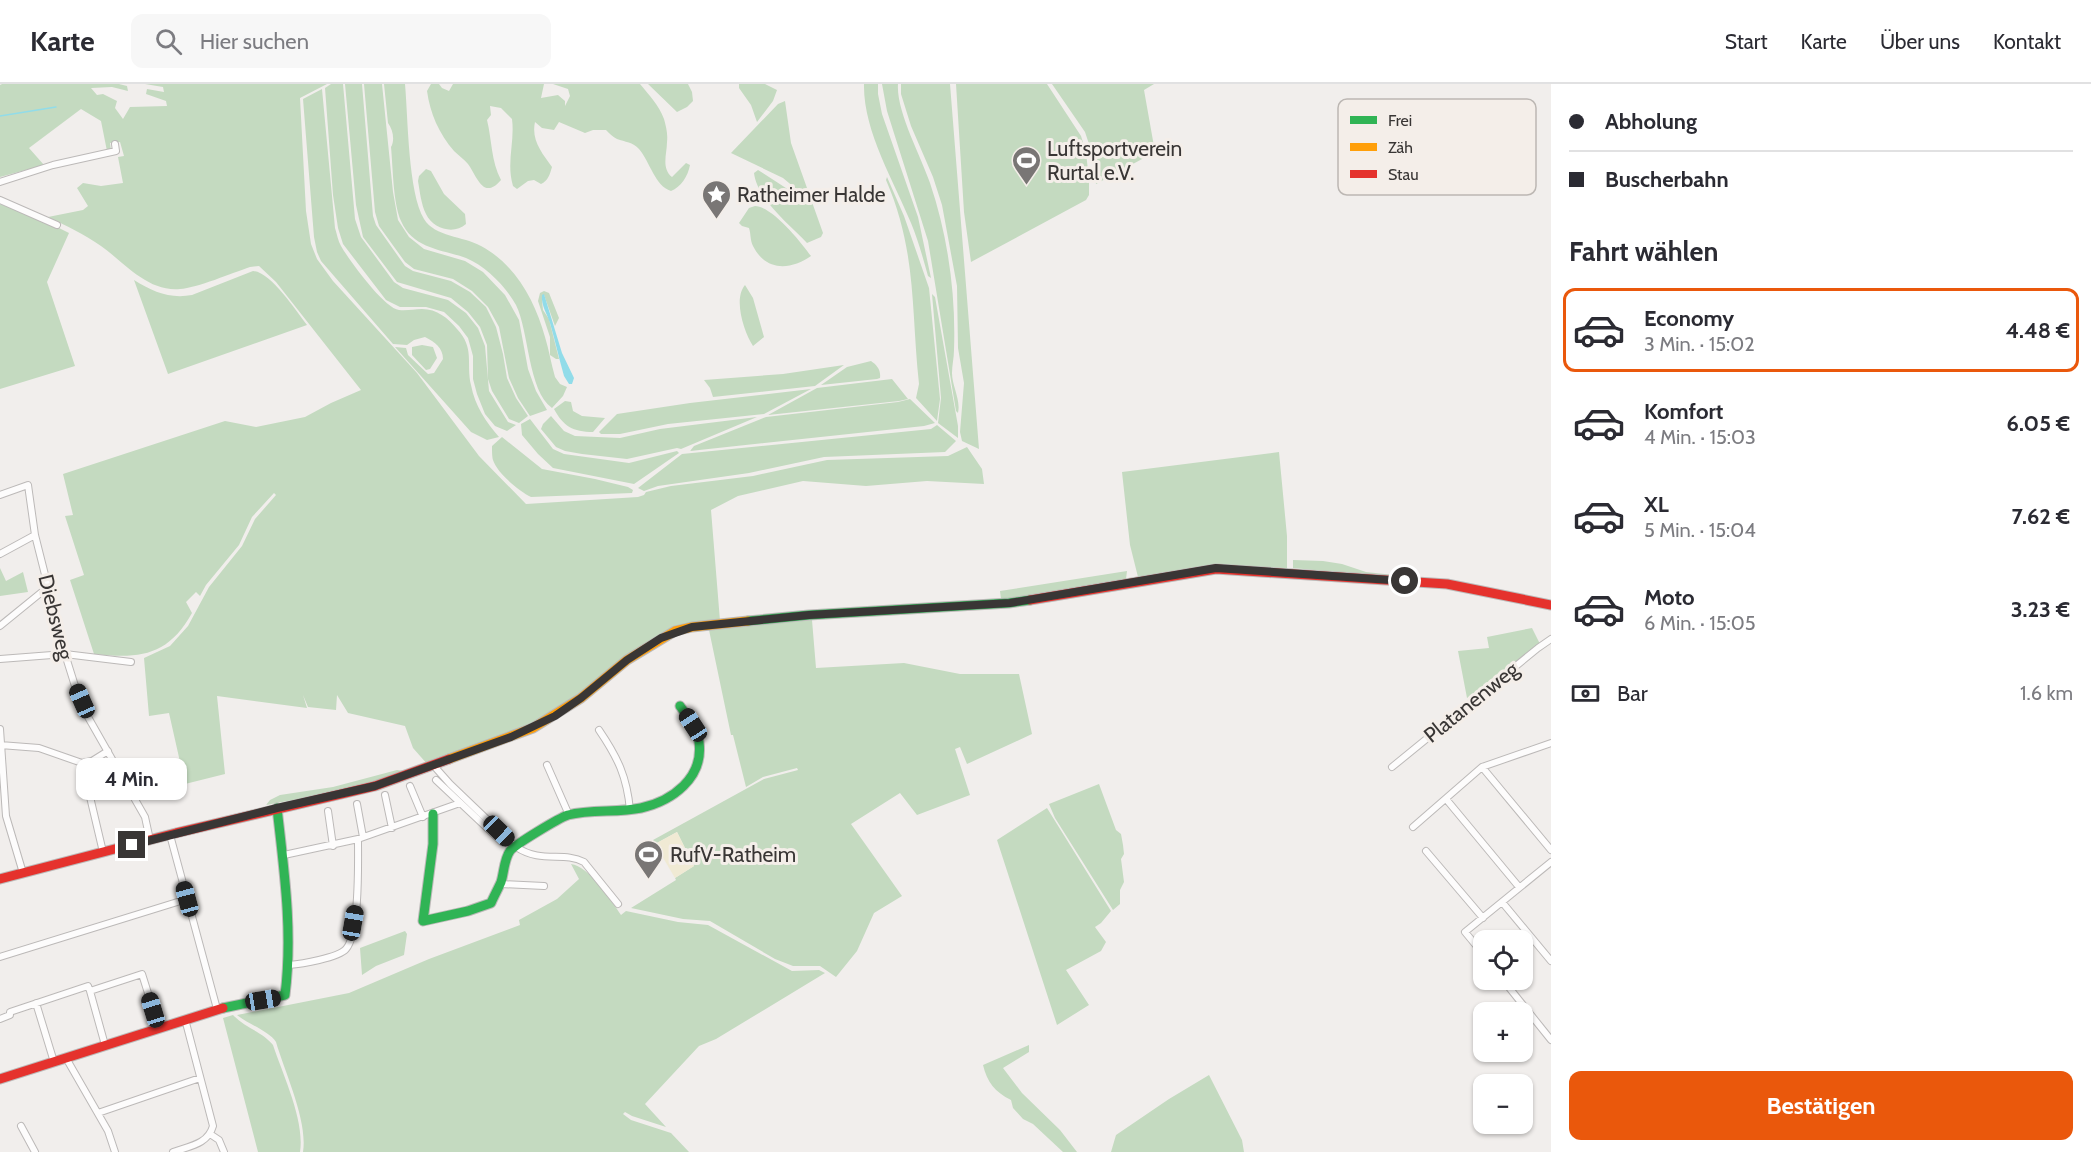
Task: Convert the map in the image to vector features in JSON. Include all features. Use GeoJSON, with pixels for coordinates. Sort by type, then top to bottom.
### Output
{"type":"FeatureCollection","features":[{"type":"Feature","properties":{"kind":"main road"},"geometry":{"type":"LineString","coordinates":[[0,879],[277,808],[375,786],[434,766],[533,728],[581,698],[627,660],[661,638],[692,627],[809,615],[1010,603],[1216,568],[1447,584],[1551,605]]}},
{"type":"Feature","properties":{"kind":"main road"},"geometry":{"type":"LineString","coordinates":[[433,814],[433,844],[423,921],[468,911],[491,903],[500,884],[510,850],[545,826],[569,815],[630,810],[667,799],[680,792],[695,774],[699,762],[699,740],[693,725],[680,706]]}},
{"type":"Feature","properties":{"kind":"main road"},"geometry":{"type":"LineString","coordinates":[[0,1078],[217,1009],[285,995],[289,965],[288,907],[277,808]]}},
{"type":"Feature","properties":{"kind":"street"},"geometry":{"type":"LineString","coordinates":[[0,182],[53,165],[116,151],[115,144]]}},
{"type":"Feature","properties":{"kind":"street"},"geometry":{"type":"LineString","coordinates":[[0,200],[57,225]]}},
{"type":"Feature","properties":{"kind":"street","name":"Diebsweg"},"geometry":{"type":"LineString","coordinates":[[0,495],[28,485],[35,535],[64,654],[88,717],[145,817],[150,840]]}},
{"type":"Feature","properties":{"kind":"street"},"geometry":{"type":"LineString","coordinates":[[0,554],[35,535]]}},
{"type":"Feature","properties":{"kind":"street"},"geometry":{"type":"LineString","coordinates":[[0,627],[43,591],[49,590]]}},
{"type":"Feature","properties":{"kind":"street","name":"Platanenweg"},"geometry":{"type":"LineString","coordinates":[[1392,767],[1551,639]]}},
{"type":"Feature","properties":{"kind":"street"},"geometry":{"type":"LineString","coordinates":[[0,659],[64,654],[131,662]]}},
{"type":"Feature","properties":{"kind":"street"},"geometry":{"type":"LineString","coordinates":[[0,729],[6,816],[23,873]]}},
{"type":"Feature","properties":{"kind":"street"},"geometry":{"type":"LineString","coordinates":[[599,730],[614,752],[623,771],[628,788],[630,810]]}},
{"type":"Feature","properties":{"kind":"street"},"geometry":{"type":"LineString","coordinates":[[1413,827],[1482,767],[1551,743]]}},
{"type":"Feature","properties":{"kind":"street"},"geometry":{"type":"LineString","coordinates":[[1,745],[39,747],[82,764],[108,751]]}},
{"type":"Feature","properties":{"kind":"street"},"geometry":{"type":"LineString","coordinates":[[82,764],[104,852]]}},
{"type":"Feature","properties":{"kind":"street"},"geometry":{"type":"LineString","coordinates":[[547,765],[569,815]]}},
{"type":"Feature","properties":{"kind":"street"},"geometry":{"type":"LineString","coordinates":[[434,766],[516,847],[525,853],[543,858],[576,858],[584,862],[618,904]]}},
{"type":"Feature","properties":{"kind":"street"},"geometry":{"type":"LineString","coordinates":[[1482,767],[1551,850]]}},
{"type":"Feature","properties":{"kind":"street"},"geometry":{"type":"LineString","coordinates":[[436,780],[502,842]]}},
{"type":"Feature","properties":{"kind":"street"},"geometry":{"type":"LineString","coordinates":[[410,786],[423,817]]}},
{"type":"Feature","properties":{"kind":"street"},"geometry":{"type":"LineString","coordinates":[[385,795],[392,828]]}},
{"type":"Feature","properties":{"kind":"street"},"geometry":{"type":"LineString","coordinates":[[1446,799],[1520,887]]}},
{"type":"Feature","properties":{"kind":"street"},"geometry":{"type":"LineString","coordinates":[[284,855],[333,846],[392,828],[460,803]]}},
{"type":"Feature","properties":{"kind":"street"},"geometry":{"type":"LineString","coordinates":[[289,965],[339,953],[346,948],[350,940],[356,906],[360,838],[357,804]]}},
{"type":"Feature","properties":{"kind":"street"},"geometry":{"type":"LineString","coordinates":[[328,811],[333,846]]}},
{"type":"Feature","properties":{"kind":"street"},"geometry":{"type":"LineString","coordinates":[[170,835],[217,1009]]}},
{"type":"Feature","properties":{"kind":"street"},"geometry":{"type":"LineString","coordinates":[[1426,850],[1482,918]]}},
{"type":"Feature","properties":{"kind":"street"},"geometry":{"type":"LineString","coordinates":[[1473,942],[1465,932],[1551,862]]}},
{"type":"Feature","properties":{"kind":"street"},"geometry":{"type":"LineString","coordinates":[[500,884],[544,886]]}},
{"type":"Feature","properties":{"kind":"street"},"geometry":{"type":"LineString","coordinates":[[0,957],[187,899]]}},
{"type":"Feature","properties":{"kind":"street"},"geometry":{"type":"LineString","coordinates":[[1502,902],[1551,961]]}},
{"type":"Feature","properties":{"kind":"street"},"geometry":{"type":"LineString","coordinates":[[90,991],[142,974],[159,1029]]}},
{"type":"Feature","properties":{"kind":"street"},"geometry":{"type":"LineString","coordinates":[[0,1019],[10,1015],[10,1012],[88,986],[105,1046]]}},
{"type":"Feature","properties":{"kind":"street"},"geometry":{"type":"LineString","coordinates":[[1512,990],[1548,1031],[1551,1040]]}},
{"type":"Feature","properties":{"kind":"street"},"geometry":{"type":"LineString","coordinates":[[36,1003],[54,1062]]}},
{"type":"Feature","properties":{"kind":"street"},"geometry":{"type":"LineString","coordinates":[[173,1152],[205,1141],[213,1126],[185,1019]]}},
{"type":"Feature","properties":{"kind":"street"},"geometry":{"type":"LineString","coordinates":[[66,1058],[108,1131],[115,1152]]}},
{"type":"Feature","properties":{"kind":"street"},"geometry":{"type":"LineString","coordinates":[[98,1113],[200,1078]]}},
{"type":"Feature","properties":{"kind":"street"},"geometry":{"type":"LineString","coordinates":[[21,1126],[35,1152]]}},
{"type":"Feature","properties":{"kind":"street"},"geometry":{"type":"LineString","coordinates":[[210,1134],[219,1140],[224,1152]]}},
{"type":"Feature","properties":{"kind":"green space"},"geometry":{"type":"Polygon","coordinates":[[[119,84],[127,86],[128,91],[112,87],[91,88],[97,95],[103,94],[117,101],[115,108],[123,119],[130,107],[167,106],[166,101],[146,94],[147,89],[164,92],[163,87],[145,84],[327,84],[300,98],[306,211],[311,244],[317,259],[333,281],[417,373],[479,456],[526,504],[638,497],[646,492],[671,486],[753,476],[827,460],[948,456],[967,447],[982,469],[984,484],[927,481],[866,486],[803,481],[738,496],[711,510],[720,621],[709,620],[686,625],[594,682],[548,715],[509,734],[428,765],[413,748],[405,726],[348,713],[337,695],[336,710],[308,707],[303,695],[307,708],[217,696],[225,774],[185,784],[169,713],[149,716],[144,658],[170,646],[188,626],[209,587],[242,546],[255,519],[276,495],[274,493],[252,517],[239,545],[206,585],[200,596],[196,592],[186,602],[192,613],[173,638],[151,652],[139,655],[94,654],[70,580],[84,575],[65,516],[73,515],[63,474],[225,421],[256,427],[305,417],[361,390],[276,282],[259,266],[196,286],[168,289],[137,275],[95,242],[48,217],[83,210],[88,206],[77,188],[83,183],[101,186],[123,183],[118,157],[124,156],[120,142],[110,143],[111,150],[107,151],[101,121],[81,109],[29,148],[44,165],[0,177],[0,85],[119,84]]]}},
{"type":"Feature","properties":{"kind":"green space"},"geometry":{"type":"Polygon","coordinates":[[[331,84],[343,84],[355,219],[361,237],[394,282],[403,288],[448,300],[466,313],[478,328],[485,346],[489,391],[508,422],[516,425],[507,431],[495,426],[485,414],[473,379],[473,356],[468,338],[459,326],[444,312],[426,307],[400,307],[386,300],[343,244],[333,195],[325,88],[331,84]]]}},
{"type":"Feature","properties":{"kind":"green space"},"geometry":{"type":"Polygon","coordinates":[[[345,84],[362,84],[373,216],[376,225],[405,266],[413,271],[451,281],[470,292],[486,307],[496,327],[507,378],[528,416],[519,423],[509,419],[492,391],[488,379],[487,345],[480,327],[468,312],[451,298],[397,282],[363,237],[356,205],[345,84]]]}},
{"type":"Feature","properties":{"kind":"green space"},"geometry":{"type":"Polygon","coordinates":[[[364,84],[382,84],[398,220],[409,237],[424,249],[465,261],[483,272],[505,295],[519,320],[528,369],[536,391],[547,410],[530,416],[518,398],[509,378],[499,327],[488,307],[472,291],[453,279],[414,269],[405,262],[379,226],[375,212],[364,84]]]}},
{"type":"Feature","properties":{"kind":"green space"},"geometry":{"type":"Polygon","coordinates":[[[384,84],[405,84],[412,174],[424,219],[442,233],[474,243],[493,254],[514,273],[536,310],[555,377],[560,384],[567,387],[563,396],[552,408],[544,400],[533,375],[520,316],[507,291],[488,272],[466,258],[420,243],[406,230],[401,221],[395,195],[391,147],[393,135],[388,123],[384,84]]]}},
{"type":"Feature","properties":{"kind":"green space"},"geometry":{"type":"Polygon","coordinates":[[[431,84],[439,84],[449,91],[453,84],[544,84],[541,98],[558,95],[565,101],[565,106],[570,96],[568,89],[553,84],[640,84],[657,105],[664,119],[667,136],[665,161],[669,173],[672,177],[686,163],[690,165],[689,169],[681,184],[671,191],[657,179],[637,147],[617,139],[606,130],[593,130],[585,133],[559,122],[554,130],[542,128],[535,122],[536,140],[552,167],[543,183],[528,181],[517,189],[513,186],[510,169],[512,119],[501,108],[490,106],[491,115],[487,120],[493,158],[501,180],[495,186],[485,187],[468,164],[454,151],[440,130],[428,99],[427,91],[431,84]]]}},
{"type":"Feature","properties":{"kind":"green space"},"geometry":{"type":"Polygon","coordinates":[[[648,84],[688,84],[693,101],[677,112],[648,84]]]}},
{"type":"Feature","properties":{"kind":"green space"},"geometry":{"type":"Polygon","coordinates":[[[739,84],[765,84],[777,90],[773,101],[757,122],[751,105],[739,88],[739,84]]]}},
{"type":"Feature","properties":{"kind":"green space"},"geometry":{"type":"Polygon","coordinates":[[[864,84],[878,84],[882,114],[918,217],[931,278],[928,276],[911,223],[874,138],[865,102],[864,84]]]}},
{"type":"Feature","properties":{"kind":"green space"},"geometry":{"type":"Polygon","coordinates":[[[882,84],[898,84],[898,95],[905,120],[930,183],[942,224],[950,266],[954,308],[952,373],[958,413],[928,241],[887,111],[882,84]]]}},
{"type":"Feature","properties":{"kind":"green space"},"geometry":{"type":"Polygon","coordinates":[[[901,84],[950,84],[979,449],[962,441],[960,432],[964,383],[958,348],[957,286],[942,205],[933,177],[911,126],[901,94],[901,84]]]}},
{"type":"Feature","properties":{"kind":"green space","name":"Luftsportverein Rurtal e.V."},"geometry":{"type":"Polygon","coordinates":[[[956,84],[1047,84],[1081,136],[1086,152],[1089,180],[1089,195],[1086,200],[971,262],[964,212],[956,84]]]}},
{"type":"Feature","properties":{"kind":"green space"},"geometry":{"type":"Polygon","coordinates":[[[1052,84],[1154,84],[1144,90],[1155,152],[1096,184],[1093,156],[1085,132],[1052,84]]]}},
{"type":"Feature","properties":{"kind":"green space"},"geometry":{"type":"Polygon","coordinates":[[[322,89],[335,228],[340,244],[367,282],[393,307],[399,310],[422,309],[437,312],[463,336],[468,349],[470,377],[475,400],[485,419],[499,437],[487,440],[471,432],[395,347],[406,348],[408,355],[428,374],[434,373],[443,359],[438,346],[425,337],[407,345],[393,344],[321,261],[314,237],[303,99],[322,89]]]}},
{"type":"Feature","properties":{"kind":"green space"},"geometry":{"type":"Polygon","coordinates":[[[785,101],[791,143],[823,233],[821,237],[807,243],[768,202],[756,183],[754,173],[758,170],[789,190],[801,193],[783,178],[731,153],[778,104],[785,101]]]}},
{"type":"Feature","properties":{"kind":"green space"},"geometry":{"type":"Polygon","coordinates":[[[426,169],[431,171],[444,194],[465,214],[466,224],[450,230],[439,227],[429,219],[422,202],[418,181],[419,176],[426,169]]]}},
{"type":"Feature","properties":{"kind":"green space"},"geometry":{"type":"Polygon","coordinates":[[[887,177],[904,216],[929,288],[940,399],[937,421],[916,398],[919,384],[908,256],[887,177]]]}},
{"type":"Feature","properties":{"kind":"green space"},"geometry":{"type":"Polygon","coordinates":[[[0,204],[69,233],[47,282],[75,366],[0,389],[0,204]]]}},
{"type":"Feature","properties":{"kind":"green space"},"geometry":{"type":"Polygon","coordinates":[[[755,206],[778,218],[811,256],[795,264],[779,266],[758,254],[751,242],[749,228],[739,223],[749,208],[755,206]]]}},
{"type":"Feature","properties":{"kind":"green space"},"geometry":{"type":"Polygon","coordinates":[[[253,271],[260,273],[275,285],[307,325],[168,374],[134,280],[162,294],[184,296],[253,271]]]}},
{"type":"Feature","properties":{"kind":"green space"},"geometry":{"type":"Polygon","coordinates":[[[745,285],[753,298],[764,337],[753,346],[746,333],[741,315],[740,298],[745,285]]]}},
{"type":"Feature","properties":{"kind":"green space"},"geometry":{"type":"Polygon","coordinates":[[[544,291],[549,293],[559,318],[555,326],[544,295],[543,310],[549,319],[559,359],[550,355],[550,337],[538,301],[540,293],[544,291]]]}},
{"type":"Feature","properties":{"kind":"green space"},"geometry":{"type":"Polygon","coordinates":[[[932,294],[935,297],[958,426],[958,438],[938,423],[941,398],[932,294]]]}},
{"type":"Feature","properties":{"kind":"green space"},"geometry":{"type":"Polygon","coordinates":[[[422,345],[433,347],[437,358],[430,369],[426,370],[412,355],[412,347],[422,345]]]}},
{"type":"Feature","properties":{"kind":"green space"},"geometry":{"type":"Polygon","coordinates":[[[871,361],[878,368],[880,378],[821,385],[847,367],[871,361]]]}},
{"type":"Feature","properties":{"kind":"green space"},"geometry":{"type":"Polygon","coordinates":[[[844,365],[815,386],[713,397],[704,380],[783,374],[844,365]]]}},
{"type":"Feature","properties":{"kind":"green space"},"geometry":{"type":"Polygon","coordinates":[[[892,379],[908,399],[768,415],[817,388],[892,379]]]}},
{"type":"Feature","properties":{"kind":"green space"},"geometry":{"type":"Polygon","coordinates":[[[811,389],[764,414],[668,424],[620,434],[601,434],[599,432],[617,414],[811,389]]]}},
{"type":"Feature","properties":{"kind":"green space"},"geometry":{"type":"Polygon","coordinates":[[[910,399],[935,423],[690,451],[694,446],[766,417],[910,399]]]}},
{"type":"Feature","properties":{"kind":"green space"},"geometry":{"type":"Polygon","coordinates":[[[565,401],[571,402],[573,411],[582,416],[605,418],[593,432],[569,427],[554,409],[565,401]]]}},
{"type":"Feature","properties":{"kind":"green space"},"geometry":{"type":"Polygon","coordinates":[[[551,416],[564,431],[575,436],[620,438],[660,429],[757,417],[681,449],[627,459],[582,454],[556,447],[541,429],[551,416]]]}},
{"type":"Feature","properties":{"kind":"green space"},"geometry":{"type":"Polygon","coordinates":[[[530,419],[553,449],[564,454],[629,463],[677,451],[679,453],[634,484],[553,468],[522,435],[521,424],[530,419]]]}},
{"type":"Feature","properties":{"kind":"green space"},"geometry":{"type":"Polygon","coordinates":[[[937,425],[956,441],[945,452],[824,457],[749,473],[658,486],[644,491],[638,488],[682,454],[931,429],[937,425]]]}},
{"type":"Feature","properties":{"kind":"green space"},"geometry":{"type":"Polygon","coordinates":[[[502,437],[542,469],[628,487],[633,490],[632,493],[531,497],[509,481],[495,465],[492,446],[502,437]]]}},
{"type":"Feature","properties":{"kind":"green space"},"geometry":{"type":"Polygon","coordinates":[[[1279,452],[1287,536],[1287,568],[1224,566],[1138,577],[1130,545],[1122,472],[1279,452]]]}},
{"type":"Feature","properties":{"kind":"green space"},"geometry":{"type":"Polygon","coordinates":[[[1293,560],[1323,561],[1342,564],[1366,572],[1431,579],[1293,568],[1293,560]]]}},
{"type":"Feature","properties":{"kind":"green space"},"geometry":{"type":"Polygon","coordinates":[[[0,568],[6,581],[23,572],[28,592],[0,596],[0,568]]]}},
{"type":"Feature","properties":{"kind":"green space"},"geometry":{"type":"Polygon","coordinates":[[[1127,571],[1126,579],[1122,581],[1001,599],[1000,591],[1127,571]]]}},
{"type":"Feature","properties":{"kind":"green space"},"geometry":{"type":"Polygon","coordinates":[[[812,620],[816,668],[904,663],[960,674],[1019,674],[1032,734],[967,764],[960,747],[955,749],[970,795],[917,815],[900,793],[851,824],[902,896],[874,913],[857,951],[836,977],[820,966],[793,966],[775,959],[710,921],[683,919],[631,908],[694,866],[677,832],[655,844],[653,840],[764,779],[798,770],[797,768],[763,777],[746,787],[733,735],[731,735],[709,630],[812,620]]]}},
{"type":"Feature","properties":{"kind":"green space"},"geometry":{"type":"Polygon","coordinates":[[[1532,628],[1540,644],[1467,698],[1458,651],[1489,648],[1487,637],[1532,628]]]}},
{"type":"Feature","properties":{"kind":"green space"},"geometry":{"type":"Polygon","coordinates":[[[397,770],[405,772],[354,788],[266,805],[280,795],[333,787],[397,770]]]}},
{"type":"Feature","properties":{"kind":"green space"},"geometry":{"type":"Polygon","coordinates":[[[1099,784],[1116,830],[1121,834],[1124,854],[1121,859],[1124,882],[1120,890],[1120,904],[1113,910],[1055,818],[1049,804],[1099,784]]]}},
{"type":"Feature","properties":{"kind":"green space"},"geometry":{"type":"Polygon","coordinates":[[[1047,808],[1111,911],[1095,927],[1106,942],[1101,951],[1066,970],[1089,1005],[1057,1025],[997,840],[1047,808]]]}},
{"type":"Feature","properties":{"kind":"green space"},"geometry":{"type":"Polygon","coordinates":[[[571,864],[578,866],[592,877],[621,915],[626,911],[678,922],[708,925],[792,971],[819,970],[825,973],[716,1039],[699,1046],[645,1104],[666,1127],[625,1112],[623,1114],[631,1120],[671,1133],[689,1152],[303,1152],[304,1140],[299,1112],[276,1042],[268,1034],[237,1015],[349,993],[429,959],[520,925],[519,920],[557,899],[579,879],[571,864]]]}},
{"type":"Feature","properties":{"kind":"green space"},"geometry":{"type":"Polygon","coordinates":[[[405,931],[407,934],[404,955],[376,966],[362,975],[360,948],[405,931]]]}},
{"type":"Feature","properties":{"kind":"green space"},"geometry":{"type":"Polygon","coordinates":[[[233,1015],[273,1045],[296,1112],[301,1140],[300,1152],[258,1152],[223,1018],[233,1015]]]}},
{"type":"Feature","properties":{"kind":"green space"},"geometry":{"type":"Polygon","coordinates":[[[1029,1045],[1029,1052],[1003,1068],[1022,1093],[1060,1130],[1077,1152],[1063,1152],[1033,1124],[1023,1119],[1013,1108],[1011,1100],[1000,1094],[987,1077],[983,1065],[1029,1045]]]}},
{"type":"Feature","properties":{"kind":"green space"},"geometry":{"type":"Polygon","coordinates":[[[1209,1075],[1242,1140],[1244,1152],[1111,1152],[1116,1135],[1209,1075]]]}},
{"type":"Feature","properties":{"kind":"sand"},"geometry":{"type":"Polygon","coordinates":[[[677,832],[694,866],[675,878],[655,844],[677,832]]]}},
{"type":"Feature","properties":{"kind":"water"},"geometry":{"type":"Polygon","coordinates":[[[544,294],[562,353],[574,378],[572,384],[569,384],[564,376],[550,323],[542,303],[544,294]]]}},
{"type":"Feature","properties":{"kind":"waterway"},"geometry":{"type":"LineString","coordinates":[[0,116],[56,107]]}},
{"type":"Feature","properties":{"kind":"traffic: fast"},"geometry":{"type":"LineString","coordinates":[[748,621],[1030,600]]}},
{"type":"Feature","properties":{"kind":"traffic: fast"},"geometry":{"type":"LineString","coordinates":[[433,814],[433,844],[423,921],[468,911],[491,903],[501,882],[510,851],[563,817],[586,812],[623,810],[653,805],[684,786],[696,767],[699,742],[694,728],[680,706]]}},
{"type":"Feature","properties":{"kind":"traffic: fast"},"geometry":{"type":"LineString","coordinates":[[223,1008],[285,995],[288,924],[277,808]]}},
{"type":"Feature","properties":{"kind":"traffic: slow"},"geometry":{"type":"LineString","coordinates":[[449,759],[533,728],[581,698],[627,660],[675,631],[748,621]]}},
{"type":"Feature","properties":{"kind":"traffic: jam"},"geometry":{"type":"LineString","coordinates":[[1030,600],[1216,569],[1447,584],[1551,605]]}},
{"type":"Feature","properties":{"kind":"traffic: jam"},"geometry":{"type":"LineString","coordinates":[[0,879],[176,833],[375,786],[449,759]]}},
{"type":"Feature","properties":{"kind":"traffic: jam"},"geometry":{"type":"LineString","coordinates":[[0,1079],[223,1008]]}},
{"type":"Feature","properties":{"kind":"place","name":"Luftsportverein Rurtal e.V."},"geometry":{"type":"Point","coordinates":[1026,186]}},
{"type":"Feature","properties":{"kind":"place","name":"Ratheimer Halde"},"geometry":{"type":"Point","coordinates":[716,220]}},
{"type":"Feature","properties":{"kind":"place","name":"RufV-Ratheim"},"geometry":{"type":"Point","coordinates":[649,880]}},
{"type":"Feature","properties":{"kind":"route"},"geometry":{"type":"LineString","coordinates":[[132,845],[375,786],[511,737],[555,716],[627,660],[661,638],[692,627],[809,615],[1010,603],[1216,568],[1405,581]]}}]}
